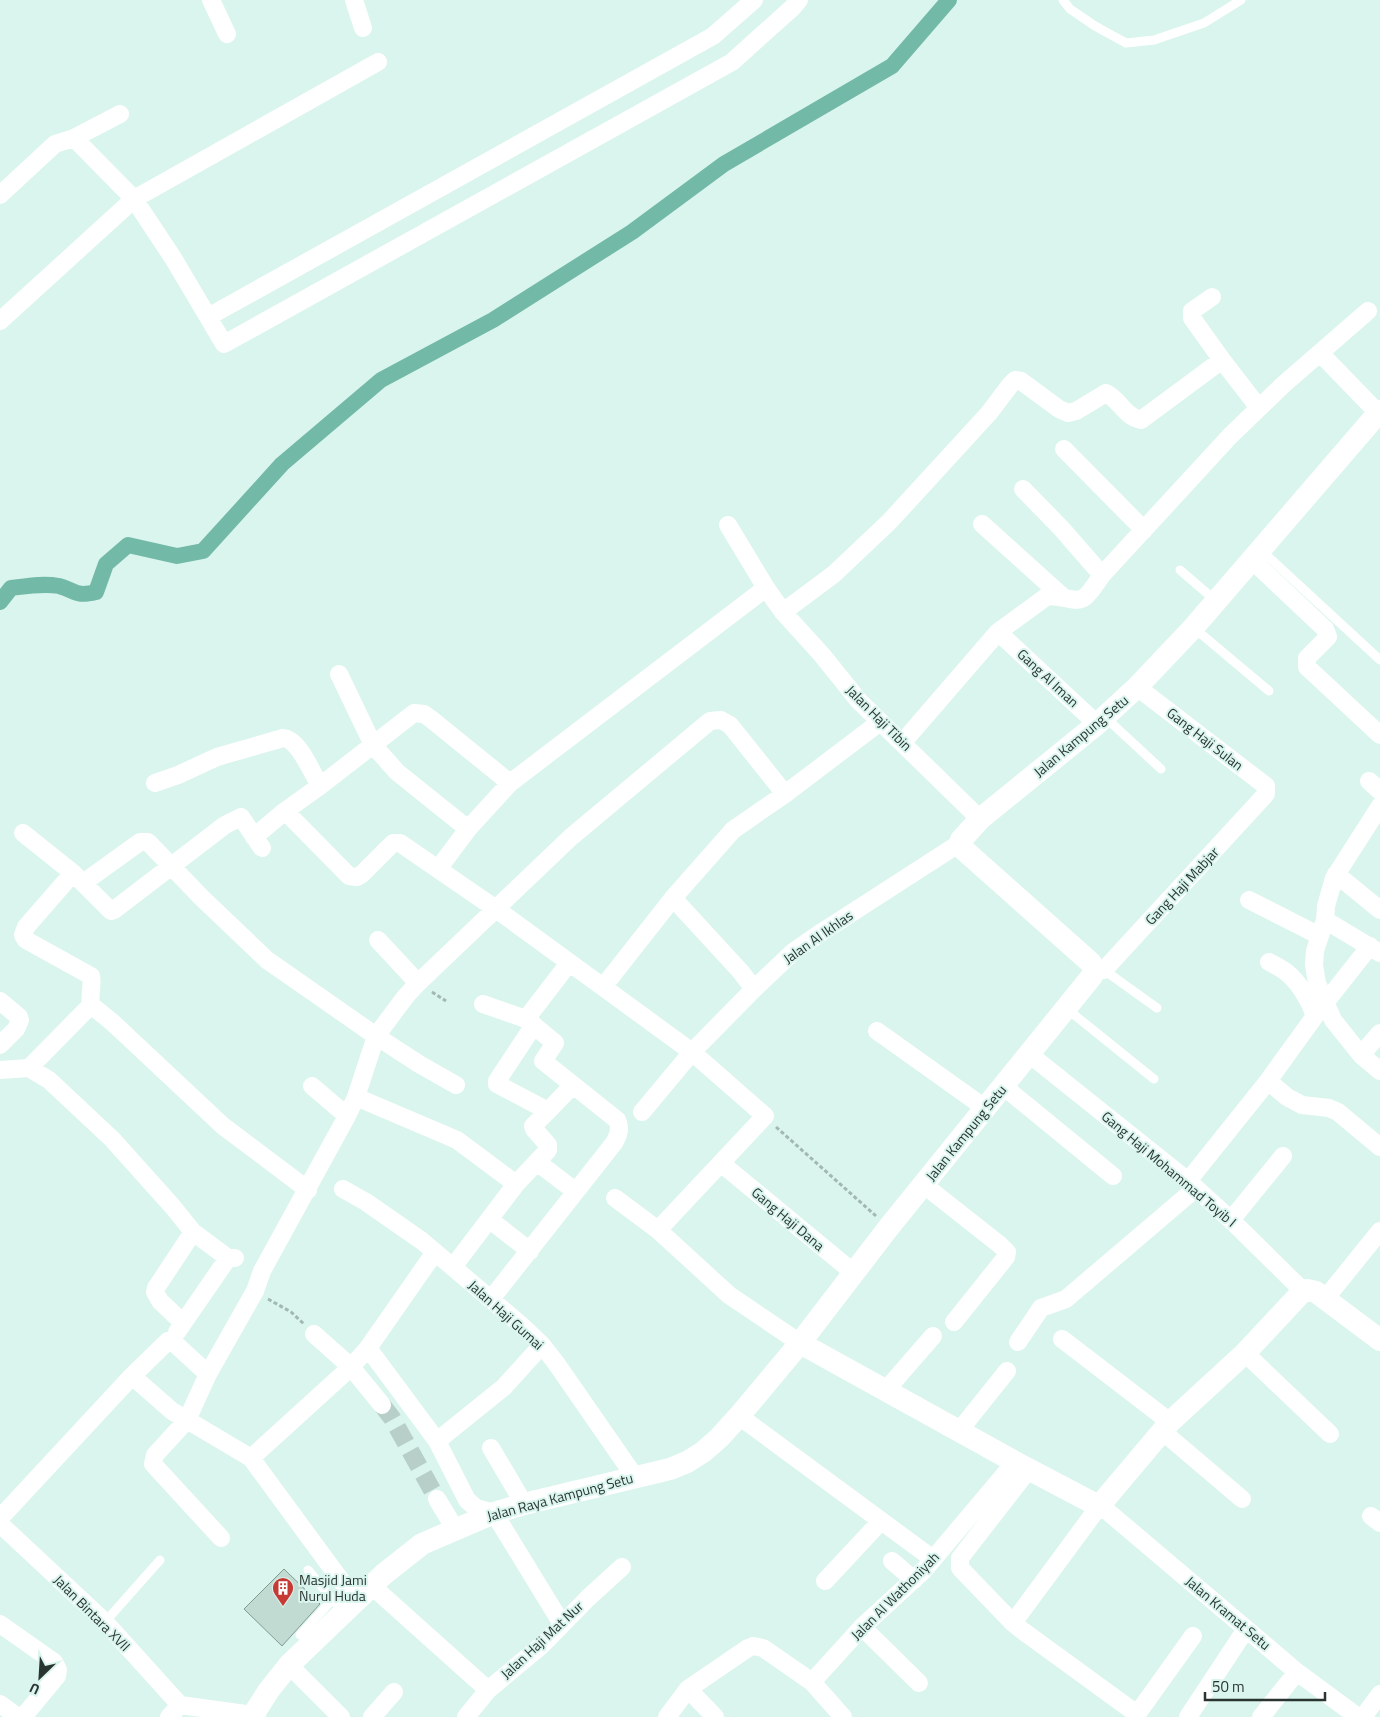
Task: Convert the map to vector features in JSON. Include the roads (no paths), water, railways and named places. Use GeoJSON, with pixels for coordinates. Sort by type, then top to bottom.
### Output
{"type":"FeatureCollection","features":[{"type":"Feature","properties":{"kind":"street"},"geometry":{"type":"LineString","coordinates":[[211,0],[227,34]]}},
{"type":"Feature","properties":{"kind":"street"},"geometry":{"type":"LineString","coordinates":[[354,0],[363,28]]}},
{"type":"Feature","properties":{"kind":"street"},"geometry":{"type":"LineString","coordinates":[[208,317],[714,36],[754,0]]}},
{"type":"Feature","properties":{"kind":"street"},"geometry":{"type":"LineString","coordinates":[[74,138],[134,199],[173,258],[224,344],[732,62],[799,0]]}},
{"type":"Feature","properties":{"kind":"street"},"geometry":{"type":"LineString","coordinates":[[0,321],[134,199],[378,62]]}},
{"type":"Feature","properties":{"kind":"street"},"geometry":{"type":"LineString","coordinates":[[0,196],[55,144],[74,138],[120,114]]}},
{"type":"Feature","properties":{"kind":"street"},"geometry":{"type":"LineString","coordinates":[[1212,297],[1192,311],[1191,314],[1222,360],[1259,408]]}},
{"type":"Feature","properties":{"kind":"street"},"geometry":{"type":"LineString","coordinates":[[903,742],[998,632],[1046,597],[1054,595],[1080,600],[1085,597],[1102,575],[1230,436],[1320,353],[1368,312]]}},
{"type":"Feature","properties":{"kind":"street"},"geometry":{"type":"LineString","coordinates":[[1320,353],[1377,418]]}},
{"type":"Feature","properties":{"kind":"street"},"geometry":{"type":"LineString","coordinates":[[783,612],[834,574],[890,521],[990,413],[1016,380],[1021,381],[1059,409],[1068,413],[1076,411],[1106,394],[1114,398],[1131,418],[1141,420],[1222,360]]}},
{"type":"Feature","properties":{"kind":"street","name":"Jalan Kampung Setu"},"geometry":{"type":"LineString","coordinates":[[960,843],[980,818],[1101,721],[1137,687],[1193,628],[1377,418]]}},
{"type":"Feature","properties":{"kind":"street"},"geometry":{"type":"LineString","coordinates":[[1064,449],[1144,530]]}},
{"type":"Feature","properties":{"kind":"street"},"geometry":{"type":"LineString","coordinates":[[1023,489],[1061,528],[1102,575]]}},
{"type":"Feature","properties":{"kind":"street"},"geometry":{"type":"LineString","coordinates":[[982,524],[1064,597]]}},
{"type":"Feature","properties":{"kind":"street","name":"Jalan Haji Tibin"},"geometry":{"type":"LineString","coordinates":[[728,525],[766,588],[783,612],[822,655],[859,701],[980,818]]}},
{"type":"Feature","properties":{"kind":"street"},"geometry":{"type":"LineString","coordinates":[[1256,555],[1327,632],[1328,637],[1307,658],[1307,667],[1380,735]]}},
{"type":"Feature","properties":{"kind":"street"},"geometry":{"type":"LineString","coordinates":[[438,869],[468,829],[510,783],[766,588]]}},
{"type":"Feature","properties":{"kind":"street","name":"Gang Al Iman"},"geometry":{"type":"LineString","coordinates":[[998,632],[1101,721]]}},
{"type":"Feature","properties":{"kind":"street"},"geometry":{"type":"LineString","coordinates":[[338,674],[373,745],[397,772],[468,829]]}},
{"type":"Feature","properties":{"kind":"street","name":"Gang Haji Sulan"},"geometry":{"type":"LineString","coordinates":[[1137,687],[1266,786],[1266,794]]}},
{"type":"Feature","properties":{"kind":"street"},"geometry":{"type":"LineString","coordinates":[[23,833],[78,878],[108,909],[114,910],[225,826],[241,817],[258,842],[285,811],[414,713],[418,712],[431,719],[510,783]]}},
{"type":"Feature","properties":{"kind":"street"},"geometry":{"type":"LineString","coordinates":[[221,1538],[152,1464],[155,1455],[187,1420],[208,1374],[255,1291],[262,1271],[308,1190],[356,1098],[376,1036],[406,996],[571,837],[710,721],[721,720],[730,725],[785,794]]}},
{"type":"Feature","properties":{"kind":"street"},"geometry":{"type":"LineString","coordinates":[[603,987],[673,898],[734,830],[880,722]]}},
{"type":"Feature","properties":{"kind":"street"},"geometry":{"type":"LineString","coordinates":[[155,783],[178,775],[217,757],[288,738],[298,746],[320,786]]}},
{"type":"Feature","properties":{"kind":"street","name":"Gang Haji Mabjar"},"geometry":{"type":"LineString","coordinates":[[1099,970],[1266,794]]}},
{"type":"Feature","properties":{"kind":"street"},"geometry":{"type":"LineString","coordinates":[[1380,806],[1336,874],[1315,951],[1314,965],[1317,983],[1333,1020],[1360,1055],[1380,1071]]}},
{"type":"Feature","properties":{"kind":"street"},"geometry":{"type":"LineString","coordinates":[[285,811],[349,876],[358,877],[393,843],[400,843],[496,909],[692,1052],[765,1116],[658,1230]]}},
{"type":"Feature","properties":{"kind":"street"},"geometry":{"type":"LineString","coordinates":[[308,1190],[223,1126],[112,1022],[91,1005],[89,993],[91,976],[32,944],[23,936],[26,927],[78,878],[140,842],[145,841],[267,960],[376,1036],[456,1085]]}},
{"type":"Feature","properties":{"kind":"street"},"geometry":{"type":"LineString","coordinates":[[960,843],[964,850],[1099,970]]}},
{"type":"Feature","properties":{"kind":"street","name":"Jalan Al Ikhlas"},"geometry":{"type":"LineString","coordinates":[[642,1112],[692,1052],[754,989],[806,942],[960,843]]}},
{"type":"Feature","properties":{"kind":"street"},"geometry":{"type":"LineString","coordinates":[[1336,874],[1380,910]]}},
{"type":"Feature","properties":{"kind":"street"},"geometry":{"type":"LineString","coordinates":[[673,898],[741,972],[754,989]]}},
{"type":"Feature","properties":{"kind":"street"},"geometry":{"type":"LineString","coordinates":[[1249,900],[1375,949],[1325,1003]]}},
{"type":"Feature","properties":{"kind":"street"},"geometry":{"type":"LineString","coordinates":[[378,940],[418,983]]}},
{"type":"Feature","properties":{"kind":"street"},"geometry":{"type":"LineString","coordinates":[[1018,1342],[1041,1308],[1066,1299],[1191,1185],[1315,1016],[1312,1006],[1296,982],[1287,972],[1269,962]]}},
{"type":"Feature","properties":{"kind":"street"},"geometry":{"type":"LineString","coordinates":[[548,1111],[497,1084],[497,1081],[530,1022],[569,963]]}},
{"type":"Feature","properties":{"kind":"street","name":"Jalan Kampung Setu"},"geometry":{"type":"LineString","coordinates":[[800,1342],[985,1108],[1099,970]]}},
{"type":"Feature","properties":{"kind":"street"},"geometry":{"type":"LineString","coordinates":[[0,1001],[20,1020],[16,1029],[0,1045]]}},
{"type":"Feature","properties":{"kind":"street"},"geometry":{"type":"LineString","coordinates":[[483,1004],[530,1022],[555,1044],[543,1061],[618,1120],[620,1125],[618,1137],[614,1143],[491,1299]]}},
{"type":"Feature","properties":{"kind":"street"},"geometry":{"type":"LineString","coordinates":[[29,1068],[91,1005]]}},
{"type":"Feature","properties":{"kind":"street"},"geometry":{"type":"LineString","coordinates":[[877,1031],[985,1108]]}},
{"type":"Feature","properties":{"kind":"street"},"geometry":{"type":"LineString","coordinates":[[1360,1055],[1380,1033]]}},
{"type":"Feature","properties":{"kind":"street","name":"Gang Haji Mohammad Toyib I"},"geometry":{"type":"LineString","coordinates":[[1030,1054],[1191,1185],[1303,1291]]}},
{"type":"Feature","properties":{"kind":"street"},"geometry":{"type":"LineString","coordinates":[[0,1070],[29,1068],[49,1080],[112,1140],[173,1207],[193,1232],[232,1258],[171,1340],[164,1344],[132,1376],[0,1518]]}},
{"type":"Feature","properties":{"kind":"street"},"geometry":{"type":"LineString","coordinates":[[1268,1081],[1287,1097],[1302,1105],[1329,1108],[1338,1112],[1380,1146]]}},
{"type":"Feature","properties":{"kind":"street"},"geometry":{"type":"LineString","coordinates":[[453,1267],[516,1184],[548,1150],[548,1145],[534,1129],[534,1126],[574,1085]]}},
{"type":"Feature","properties":{"kind":"street"},"geometry":{"type":"LineString","coordinates":[[312,1086],[347,1116]]}},
{"type":"Feature","properties":{"kind":"street"},"geometry":{"type":"LineString","coordinates":[[1003,1086],[1113,1176]]}},
{"type":"Feature","properties":{"kind":"street"},"geometry":{"type":"LineString","coordinates":[[356,1098],[457,1140],[516,1184]]}},
{"type":"Feature","properties":{"kind":"street"},"geometry":{"type":"LineString","coordinates":[[1230,1220],[1283,1156]]}},
{"type":"Feature","properties":{"kind":"street"},"geometry":{"type":"LineString","coordinates":[[537,1162],[575,1191]]}},
{"type":"Feature","properties":{"kind":"street","name":"Gang Haji Dana"},"geometry":{"type":"LineString","coordinates":[[722,1164],[854,1273]]}},
{"type":"Feature","properties":{"kind":"street"},"geometry":{"type":"LineString","coordinates":[[924,1186],[1007,1252],[1006,1257],[954,1322]]}},
{"type":"Feature","properties":{"kind":"street","name":"Jalan Haji Gumai"},"geometry":{"type":"LineString","coordinates":[[342,1189],[366,1202],[422,1240],[542,1345],[634,1477]]}},
{"type":"Feature","properties":{"kind":"street"},"geometry":{"type":"LineString","coordinates":[[615,1198],[658,1230],[729,1295],[800,1342],[1022,1466],[1100,1505]]}},
{"type":"Feature","properties":{"kind":"street"},"geometry":{"type":"LineString","coordinates":[[490,1220],[530,1250]]}},
{"type":"Feature","properties":{"kind":"street"},"geometry":{"type":"LineString","coordinates":[[1325,1299],[1380,1231]]}},
{"type":"Feature","properties":{"kind":"street"},"geometry":{"type":"LineString","coordinates":[[183,1323],[160,1301],[155,1292],[193,1232]]}},
{"type":"Feature","properties":{"kind":"street"},"geometry":{"type":"LineString","coordinates":[[251,1458],[351,1367],[368,1348],[435,1252]]}},
{"type":"Feature","properties":{"kind":"street"},"geometry":{"type":"LineString","coordinates":[[1013,1623],[1100,1505],[1166,1427],[1246,1353],[1303,1291],[1316,1292],[1380,1340]]}},
{"type":"Feature","properties":{"kind":"street"},"geometry":{"type":"LineString","coordinates":[[314,1334],[351,1367],[382,1405]]}},
{"type":"Feature","properties":{"kind":"street"},"geometry":{"type":"LineString","coordinates":[[886,1390],[933,1336]]}},
{"type":"Feature","properties":{"kind":"street"},"geometry":{"type":"LineString","coordinates":[[1062,1339],[1166,1427],[1242,1499]]}},
{"type":"Feature","properties":{"kind":"street"},"geometry":{"type":"LineString","coordinates":[[171,1340],[208,1374]]}},
{"type":"Feature","properties":{"kind":"street","name":"Jalan Raya Kampung Setu"},"geometry":{"type":"LineString","coordinates":[[254,1716],[269,1690],[289,1665],[351,1600],[422,1544],[494,1513],[670,1469],[687,1462],[719,1438],[800,1342]]}},
{"type":"Feature","properties":{"kind":"street"},"geometry":{"type":"LineString","coordinates":[[437,1442],[504,1387],[542,1345]]}},
{"type":"Feature","properties":{"kind":"street"},"geometry":{"type":"LineString","coordinates":[[368,1348],[437,1442],[467,1500],[476,1508],[494,1513],[562,1624]]}},
{"type":"Feature","properties":{"kind":"street"},"geometry":{"type":"LineString","coordinates":[[1246,1353],[1330,1434]]}},
{"type":"Feature","properties":{"kind":"street"},"geometry":{"type":"LineString","coordinates":[[959,1431],[1007,1371]]}},
{"type":"Feature","properties":{"kind":"street"},"geometry":{"type":"LineString","coordinates":[[132,1376],[172,1411],[251,1458],[351,1600],[488,1690]]}},
{"type":"Feature","properties":{"kind":"street"},"geometry":{"type":"LineString","coordinates":[[739,1416],[933,1559]]}},
{"type":"Feature","properties":{"kind":"street"},"geometry":{"type":"LineString","coordinates":[[491,1448],[524,1504]]}},
{"type":"Feature","properties":{"kind":"street"},"geometry":{"type":"LineString","coordinates":[[1022,1466],[959,1562],[960,1568],[1013,1623],[1136,1716],[1193,1636]]}},
{"type":"Feature","properties":{"kind":"street","name":"Jalan Al Wathoniyah"},"geometry":{"type":"LineString","coordinates":[[812,1682],[862,1627],[914,1580],[1022,1466]]}},
{"type":"Feature","properties":{"kind":"street"},"geometry":{"type":"LineString","coordinates":[[437,1499],[455,1529]]}},
{"type":"Feature","properties":{"kind":"street","name":"Jalan Kramat Setu"},"geometry":{"type":"LineString","coordinates":[[1100,1505],[1297,1672],[1358,1717]]}},
{"type":"Feature","properties":{"kind":"street"},"geometry":{"type":"LineString","coordinates":[[825,1581],[881,1521]]}},
{"type":"Feature","properties":{"kind":"street","name":"Jalan Bintara XVII"},"geometry":{"type":"LineString","coordinates":[[0,1524],[105,1622],[175,1711]]}},
{"type":"Feature","properties":{"kind":"street"},"geometry":{"type":"LineString","coordinates":[[892,1561],[914,1580]]}},
{"type":"Feature","properties":{"kind":"street","name":"Jalan Haji Mat Nur"},"geometry":{"type":"LineString","coordinates":[[466,1717],[488,1690],[534,1652],[622,1567]]}},
{"type":"Feature","properties":{"kind":"street"},"geometry":{"type":"LineString","coordinates":[[0,1624],[54,1662],[58,1670],[57,1676],[22,1717]]}},
{"type":"Feature","properties":{"kind":"street"},"geometry":{"type":"LineString","coordinates":[[862,1627],[918,1683]]}},
{"type":"Feature","properties":{"kind":"street"},"geometry":{"type":"LineString","coordinates":[[1188,1717],[1246,1629]]}},
{"type":"Feature","properties":{"kind":"street"},"geometry":{"type":"LineString","coordinates":[[667,1717],[688,1689],[753,1646],[763,1648],[812,1682],[843,1717]]}},
{"type":"Feature","properties":{"kind":"street"},"geometry":{"type":"LineString","coordinates":[[289,1665],[341,1717]]}},
{"type":"Feature","properties":{"kind":"street"},"geometry":{"type":"LineString","coordinates":[[1261,1717],[1297,1672]]}},
{"type":"Feature","properties":{"kind":"street"},"geometry":{"type":"LineString","coordinates":[[688,1689],[715,1717]]}},
{"type":"Feature","properties":{"kind":"street"},"geometry":{"type":"LineString","coordinates":[[372,1717],[394,1692]]}},
{"type":"Feature","properties":{"kind":"street"},"geometry":{"type":"LineString","coordinates":[[1363,1717],[1380,1694]]}},
{"type":"Feature","properties":{"kind":"street"},"geometry":{"type":"LineString","coordinates":[[0,1704],[18,1717]]}},
{"type":"Feature","properties":{"kind":"street"},"geometry":{"type":"LineString","coordinates":[[175,1711],[254,1716]]}},
{"type":"Feature","properties":{"kind":"lane"},"geometry":{"type":"LineString","coordinates":[[1063,0],[1070,9],[1095,26],[1126,43],[1154,40],[1204,23],[1241,0]]}},
{"type":"Feature","properties":{"kind":"lane"},"geometry":{"type":"LineString","coordinates":[[1256,555],[1380,660]]}},
{"type":"Feature","properties":{"kind":"lane"},"geometry":{"type":"LineString","coordinates":[[1180,570],[1216,601]]}},
{"type":"Feature","properties":{"kind":"lane"},"geometry":{"type":"LineString","coordinates":[[1193,628],[1269,691]]}},
{"type":"Feature","properties":{"kind":"lane"},"geometry":{"type":"LineString","coordinates":[[1101,721],[1161,769]]}},
{"type":"Feature","properties":{"kind":"lane"},"geometry":{"type":"LineString","coordinates":[[1099,970],[1157,1008]]}},
{"type":"Feature","properties":{"kind":"lane"},"geometry":{"type":"LineString","coordinates":[[1066,1008],[1154,1079]]}},
{"type":"Feature","properties":{"kind":"lane"},"geometry":{"type":"LineString","coordinates":[[105,1622],[160,1560]]}},
{"type":"Feature","properties":{"kind":"lane"},"geometry":{"type":"LineString","coordinates":[[300,1635],[351,1600],[308,1570]]}},
{"type":"Feature","properties":{"kind":"waterway"},"geometry":{"type":"LineString","coordinates":[[0,602],[11,588],[29,586],[59,586],[80,594],[96,592],[106,564],[128,545],[177,556],[203,551],[282,464],[381,380],[493,320],[632,232],[724,164],[892,66],[949,0]]}},
{"type":"Feature","properties":{"kind":"tunnel"},"geometry":{"type":"LineString","coordinates":[[382,1405],[392,1418],[437,1499]]}},
{"type":"Feature","properties":{"kind":"place","name":"Masjid Jami Nurul Huda"},"geometry":{"type":"Point","coordinates":[283,1607]}}]}
